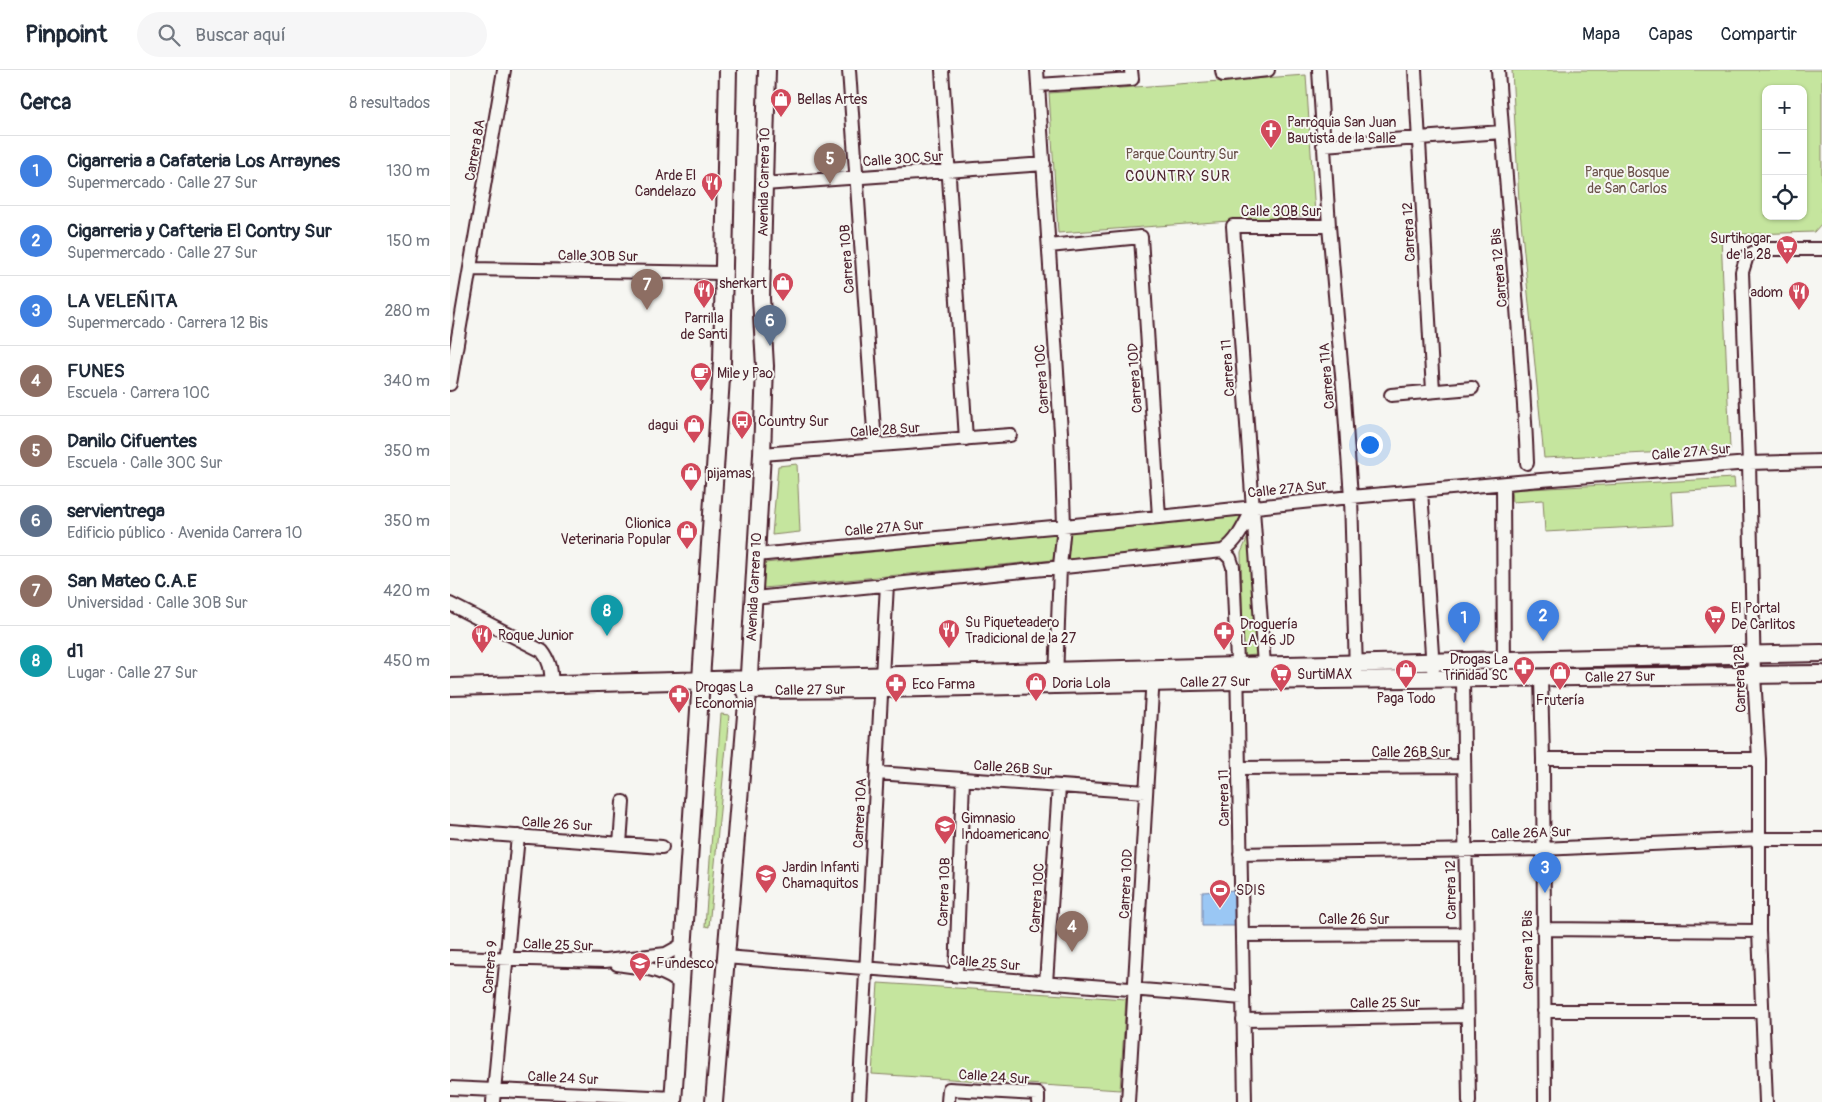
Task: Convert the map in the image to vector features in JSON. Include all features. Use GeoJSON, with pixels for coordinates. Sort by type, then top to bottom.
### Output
{"type":"FeatureCollection","features":[{"type":"Feature","properties":{"kind":"main road"},"geometry":{"type":"LineString","coordinates":[[674,1100],[722,363],[728,70]]}},
{"type":"Feature","properties":{"kind":"main road","name":"Avenida Carrera 10"},"geometry":{"type":"LineString","coordinates":[[714,1102],[749,685],[762,454],[765,366],[762,298],[767,70]]}},
{"type":"Feature","properties":{"kind":"main road","name":"Calle 27 Sur"},"geometry":{"type":"LineString","coordinates":[[1237,674],[1264,666],[1822,653]]}},
{"type":"Feature","properties":{"kind":"main road","name":"Calle 27 Sur"},"geometry":{"type":"LineString","coordinates":[[450,687],[700,682],[749,685],[882,683],[1237,674],[1357,680],[1822,674]]}},
{"type":"Feature","properties":{"kind":"street","name":"Carrera 8A"},"geometry":{"type":"LineString","coordinates":[[450,384],[456,320],[470,269],[504,70]]}},
{"type":"Feature","properties":{"kind":"street","name":"Carrera 10B"},"geometry":{"type":"LineString","coordinates":[[849,70],[875,446]]}},
{"type":"Feature","properties":{"kind":"street"},"geometry":{"type":"LineString","coordinates":[[942,70],[966,438]]}},
{"type":"Feature","properties":{"kind":"street","name":"Carrera 10C"},"geometry":{"type":"LineString","coordinates":[[1037,70],[1061,432],[1064,526],[1060,566],[1056,678]]}},
{"type":"Feature","properties":{"kind":"street"},"geometry":{"type":"LineString","coordinates":[[1223,72],[1268,70]]}},
{"type":"Feature","properties":{"kind":"street","name":"Carrera 11A"},"geometry":{"type":"LineString","coordinates":[[1318,70],[1344,398],[1357,680]]}},
{"type":"Feature","properties":{"kind":"street","name":"Carrera 12"},"geometry":{"type":"LineString","coordinates":[[1415,70],[1433,391]]}},
{"type":"Feature","properties":{"kind":"street","name":"Carrera 12 Bis"},"geometry":{"type":"LineString","coordinates":[[1498,70],[1523,374],[1527,464]]}},
{"type":"Feature","properties":{"kind":"street"},"geometry":{"type":"LineString","coordinates":[[1038,85],[1132,74]]}},
{"type":"Feature","properties":{"kind":"street"},"geometry":{"type":"LineString","coordinates":[[1323,144],[1502,132]]}},
{"type":"Feature","properties":{"kind":"street","name":"Calle 30C Sur"},"geometry":{"type":"LineString","coordinates":[[764,184],[1044,164]]}},
{"type":"Feature","properties":{"kind":"street","name":"Calle 30B Sur"},"geometry":{"type":"LineString","coordinates":[[1234,226],[1329,226]]}},
{"type":"Feature","properties":{"kind":"street","name":"Carrera 11"},"geometry":{"type":"LineString","coordinates":[[1234,226],[1264,666]]}},
{"type":"Feature","properties":{"kind":"street","name":"Carrera 10D"},"geometry":{"type":"LineString","coordinates":[[1049,246],[1141,237],[1159,517]]}},
{"type":"Feature","properties":{"kind":"street","name":"Carrera 12B"},"geometry":{"type":"LineString","coordinates":[[1766,1102],[1759,931],[1759,758],[1753,655],[1749,462],[1742,272],[1747,256],[1760,249],[1822,248]]}},
{"type":"Feature","properties":{"kind":"street","name":"Calle 30B Sur"},"geometry":{"type":"LineString","coordinates":[[470,269],[724,273]]}},
{"type":"Feature","properties":{"kind":"street"},"geometry":{"type":"LineString","coordinates":[[1391,395],[1472,388]]}},
{"type":"Feature","properties":{"kind":"street","name":"Calle 28 Sur"},"geometry":{"type":"LineString","coordinates":[[762,454],[1010,435]]}},
{"type":"Feature","properties":{"kind":"street","name":"Calle 27A Sur"},"geometry":{"type":"LineString","coordinates":[[756,555],[1253,508],[1350,496],[1749,462],[1822,461]]}},
{"type":"Feature","properties":{"kind":"street"},"geometry":{"type":"LineString","coordinates":[[1503,484],[1504,678]]}},
{"type":"Feature","properties":{"kind":"street"},"geometry":{"type":"LineString","coordinates":[[1421,491],[1433,679]]}},
{"type":"Feature","properties":{"kind":"street"},"geometry":{"type":"LineString","coordinates":[[754,598],[1223,551],[1230,547],[1239,535],[1253,508]]}},
{"type":"Feature","properties":{"kind":"street","name":"Carrera 11"},"geometry":{"type":"LineString","coordinates":[[1223,551],[1230,558],[1234,567],[1245,1102]]}},
{"type":"Feature","properties":{"kind":"street","name":"Carrera 10A"},"geometry":{"type":"LineString","coordinates":[[859,1102],[887,584]]}},
{"type":"Feature","properties":{"kind":"street"},"geometry":{"type":"LineString","coordinates":[[450,604],[542,651],[548,658],[551,667],[552,685]]}},
{"type":"Feature","properties":{"kind":"street","name":"Carrera 10D"},"geometry":{"type":"LineString","coordinates":[[1128,1102],[1153,676]]}},
{"type":"Feature","properties":{"kind":"street","name":"Carrera 12 Bis"},"geometry":{"type":"LineString","coordinates":[[1541,678],[1545,1102]]}},
{"type":"Feature","properties":{"kind":"street","name":"Carrera 12"},"geometry":{"type":"LineString","coordinates":[[1463,679],[1469,1102]]}},
{"type":"Feature","properties":{"kind":"street"},"geometry":{"type":"LineString","coordinates":[[1543,759],[1759,758]]}},
{"type":"Feature","properties":{"kind":"street","name":"Calle 26B Sur"},"geometry":{"type":"LineString","coordinates":[[1239,768],[1464,766]]}},
{"type":"Feature","properties":{"kind":"street","name":"Calle 26B Sur"},"geometry":{"type":"LineString","coordinates":[[877,773],[1146,792]]}},
{"type":"Feature","properties":{"kind":"street","name":"Carrera 10B"},"geometry":{"type":"LineString","coordinates":[[956,975],[963,779]]}},
{"type":"Feature","properties":{"kind":"street","name":"Carrera 10C"},"geometry":{"type":"LineString","coordinates":[[1046,983],[1059,786]]}},
{"type":"Feature","properties":{"kind":"street"},"geometry":{"type":"LineString","coordinates":[[620,844],[623,802]]}},
{"type":"Feature","properties":{"kind":"street","name":"Calle 26 Sur"},"geometry":{"type":"LineString","coordinates":[[450,831],[662,847]]}},
{"type":"Feature","properties":{"kind":"street","name":"Carrera 9"},"geometry":{"type":"LineString","coordinates":[[494,1096],[518,836]]}},
{"type":"Feature","properties":{"kind":"street","name":"Calle 26A Sur"},"geometry":{"type":"LineString","coordinates":[[1240,854],[1542,849],[1760,838],[1822,839]]}},
{"type":"Feature","properties":{"kind":"street"},"geometry":{"type":"LineString","coordinates":[[1543,929],[1759,931]]}},
{"type":"Feature","properties":{"kind":"street","name":"Calle 26 Sur"},"geometry":{"type":"LineString","coordinates":[[1242,935],[1466,934]]}},
{"type":"Feature","properties":{"kind":"street","name":"Calle 25 Sur"},"geometry":{"type":"LineString","coordinates":[[450,957],[605,961],[666,954],[684,944]]}},
{"type":"Feature","properties":{"kind":"street","name":"Calle 25 Sur"},"geometry":{"type":"LineString","coordinates":[[725,957],[1243,998]]}},
{"type":"Feature","properties":{"kind":"street","name":"Calle 25 Sur"},"geometry":{"type":"LineString","coordinates":[[605,961],[662,972],[671,976],[682,985]]}},
{"type":"Feature","properties":{"kind":"street"},"geometry":{"type":"LineString","coordinates":[[1544,1011],[1762,1011]]}},
{"type":"Feature","properties":{"kind":"street","name":"Calle 25 Sur"},"geometry":{"type":"LineString","coordinates":[[1243,1020],[1468,1016]]}},
{"type":"Feature","properties":{"kind":"street","name":"Calle 24 Sur"},"geometry":{"type":"LineString","coordinates":[[450,1088],[494,1096],[674,1100]]}},
{"type":"Feature","properties":{"kind":"street","name":"Calle 24 Sur"},"geometry":{"type":"LineString","coordinates":[[948,1102],[949,1089],[1038,1098]]}},
{"type":"Feature","properties":{"kind":"green space","name":"Parque Bosque de San Carlos"},"geometry":{"type":"Polygon","coordinates":[[[1512,70],[1822,70],[1822,223],[1814,232],[1721,235],[1730,449],[1544,458],[1519,201],[1512,70]]]}},
{"type":"Feature","properties":{"kind":"green space","name":"Parque Country Sur"},"geometry":{"type":"Polygon","coordinates":[[[1306,75],[1315,215],[1058,233],[1049,93],[1306,75]]]}},
{"type":"Feature","properties":{"kind":"green space"},"geometry":{"type":"Polygon","coordinates":[[[797,464],[800,532],[772,535],[778,466],[797,464]]]}},
{"type":"Feature","properties":{"kind":"green space"},"geometry":{"type":"Polygon","coordinates":[[[1734,478],[1735,488],[1671,492],[1673,525],[1545,532],[1543,500],[1512,502],[1511,490],[1734,478]]]}},
{"type":"Feature","properties":{"kind":"green space"},"geometry":{"type":"Polygon","coordinates":[[[1242,514],[1234,533],[1219,546],[1068,559],[1070,532],[1242,514]]]}},
{"type":"Feature","properties":{"kind":"green space"},"geometry":{"type":"Polygon","coordinates":[[[1253,525],[1257,655],[1243,656],[1241,553],[1253,525]]]}},
{"type":"Feature","properties":{"kind":"green space"},"geometry":{"type":"Polygon","coordinates":[[[1056,533],[1053,560],[763,588],[765,563],[1056,533]]]}},
{"type":"Feature","properties":{"kind":"green space"},"geometry":{"type":"Polygon","coordinates":[[[721,714],[729,715],[709,927],[705,926],[721,714]]]}},
{"type":"Feature","properties":{"kind":"green space"},"geometry":{"type":"Polygon","coordinates":[[[878,983],[1126,999],[1120,1090],[872,1074],[878,983]]]}},
{"type":"Feature","properties":{"kind":"water","name":"SDIS"},"geometry":{"type":"Polygon","coordinates":[[[1237,890],[1238,926],[1202,926],[1202,892],[1237,890]]]}},
{"type":"Feature","properties":{"kind":"place","name":"Bellas Artes"},"geometry":{"type":"Point","coordinates":[781,118]}},
{"type":"Feature","properties":{"kind":"place","name":"Parroquia San Juan Bautista de la Salle"},"geometry":{"type":"Point","coordinates":[1271,149]}},
{"type":"Feature","properties":{"kind":"place","name":"Danilo Cifuentes"},"geometry":{"type":"Point","coordinates":[830,184]}},
{"type":"Feature","properties":{"kind":"place","name":"Arde El Candelazo"},"geometry":{"type":"Point","coordinates":[712,202]}},
{"type":"Feature","properties":{"kind":"place","name":"Surtihogar de la 28"},"geometry":{"type":"Point","coordinates":[1787,265]}},
{"type":"Feature","properties":{"kind":"place","name":"sherkart"},"geometry":{"type":"Point","coordinates":[783,302]}},
{"type":"Feature","properties":{"kind":"place","name":"Parrilla de Santi"},"geometry":{"type":"Point","coordinates":[704,309]}},
{"type":"Feature","properties":{"kind":"place","name":"San Mateo C.A.E"},"geometry":{"type":"Point","coordinates":[647,310]}},
{"type":"Feature","properties":{"kind":"place","name":"adom"},"geometry":{"type":"Point","coordinates":[1799,311]}},
{"type":"Feature","properties":{"kind":"place","name":"servientrega"},"geometry":{"type":"Point","coordinates":[770,346]}},
{"type":"Feature","properties":{"kind":"place","name":"Mile y Pao"},"geometry":{"type":"Point","coordinates":[701,392]}},
{"type":"Feature","properties":{"kind":"place","name":"Country Sur"},"geometry":{"type":"Point","coordinates":[742,440]}},
{"type":"Feature","properties":{"kind":"place","name":"dagui"},"geometry":{"type":"Point","coordinates":[694,444]}},
{"type":"Feature","properties":{"kind":"place","name":"pijamas"},"geometry":{"type":"Point","coordinates":[691,492]}},
{"type":"Feature","properties":{"kind":"place","name":"Clionica Veterinaria Popular"},"geometry":{"type":"Point","coordinates":[687,550]}},
{"type":"Feature","properties":{"kind":"place","name":"El Portal De Carlitos"},"geometry":{"type":"Point","coordinates":[1715,635]}},
{"type":"Feature","properties":{"kind":"place","name":"d1"},"geometry":{"type":"Point","coordinates":[607,636]}},
{"type":"Feature","properties":{"kind":"place","name":"Cigarreria y Cafteria El Contry Sur"},"geometry":{"type":"Point","coordinates":[1543,641]}},
{"type":"Feature","properties":{"kind":"place","name":"Cigarreria a Cafateria Los Arraynes"},"geometry":{"type":"Point","coordinates":[1464,643]}},
{"type":"Feature","properties":{"kind":"place","name":"Su Piqueteadero Tradicional de la 27"},"geometry":{"type":"Point","coordinates":[949,649]}},
{"type":"Feature","properties":{"kind":"place","name":"Droguería LA 46 JD"},"geometry":{"type":"Point","coordinates":[1224,651]}},
{"type":"Feature","properties":{"kind":"place","name":"Roque Junior"},"geometry":{"type":"Point","coordinates":[482,654]}},
{"type":"Feature","properties":{"kind":"place","name":"Drogas La Trinidad SC"},"geometry":{"type":"Point","coordinates":[1524,686]}},
{"type":"Feature","properties":{"kind":"place","name":"Paga Todo"},"geometry":{"type":"Point","coordinates":[1406,689]}},
{"type":"Feature","properties":{"kind":"place","name":"Frutería"},"geometry":{"type":"Point","coordinates":[1560,691]}},
{"type":"Feature","properties":{"kind":"place","name":"SurtiMAX"},"geometry":{"type":"Point","coordinates":[1281,693]}},
{"type":"Feature","properties":{"kind":"place","name":"Doria Lola"},"geometry":{"type":"Point","coordinates":[1036,702]}},
{"type":"Feature","properties":{"kind":"place","name":"Eco Farma"},"geometry":{"type":"Point","coordinates":[896,703]}},
{"type":"Feature","properties":{"kind":"place","name":"Drogas La Economia"},"geometry":{"type":"Point","coordinates":[679,714]}},
{"type":"Feature","properties":{"kind":"place","name":"Gimnasio Indoamericano"},"geometry":{"type":"Point","coordinates":[945,845]}},
{"type":"Feature","properties":{"kind":"place","name":"LA VELEÑITA"},"geometry":{"type":"Point","coordinates":[1545,893]}},
{"type":"Feature","properties":{"kind":"place","name":"Jardin Infanti Chamaquitos"},"geometry":{"type":"Point","coordinates":[766,894]}},
{"type":"Feature","properties":{"kind":"place","name":"SDIS"},"geometry":{"type":"Point","coordinates":[1220,909]}},
{"type":"Feature","properties":{"kind":"place","name":"FUNES"},"geometry":{"type":"Point","coordinates":[1072,952]}},
{"type":"Feature","properties":{"kind":"place","name":"Fundesco"},"geometry":{"type":"Point","coordinates":[640,982]}},
{"type":"Feature","properties":{"kind":"district","name":"COUNTRY SUR"},"geometry":{"type":"Point","coordinates":[1178,176]}}]}
